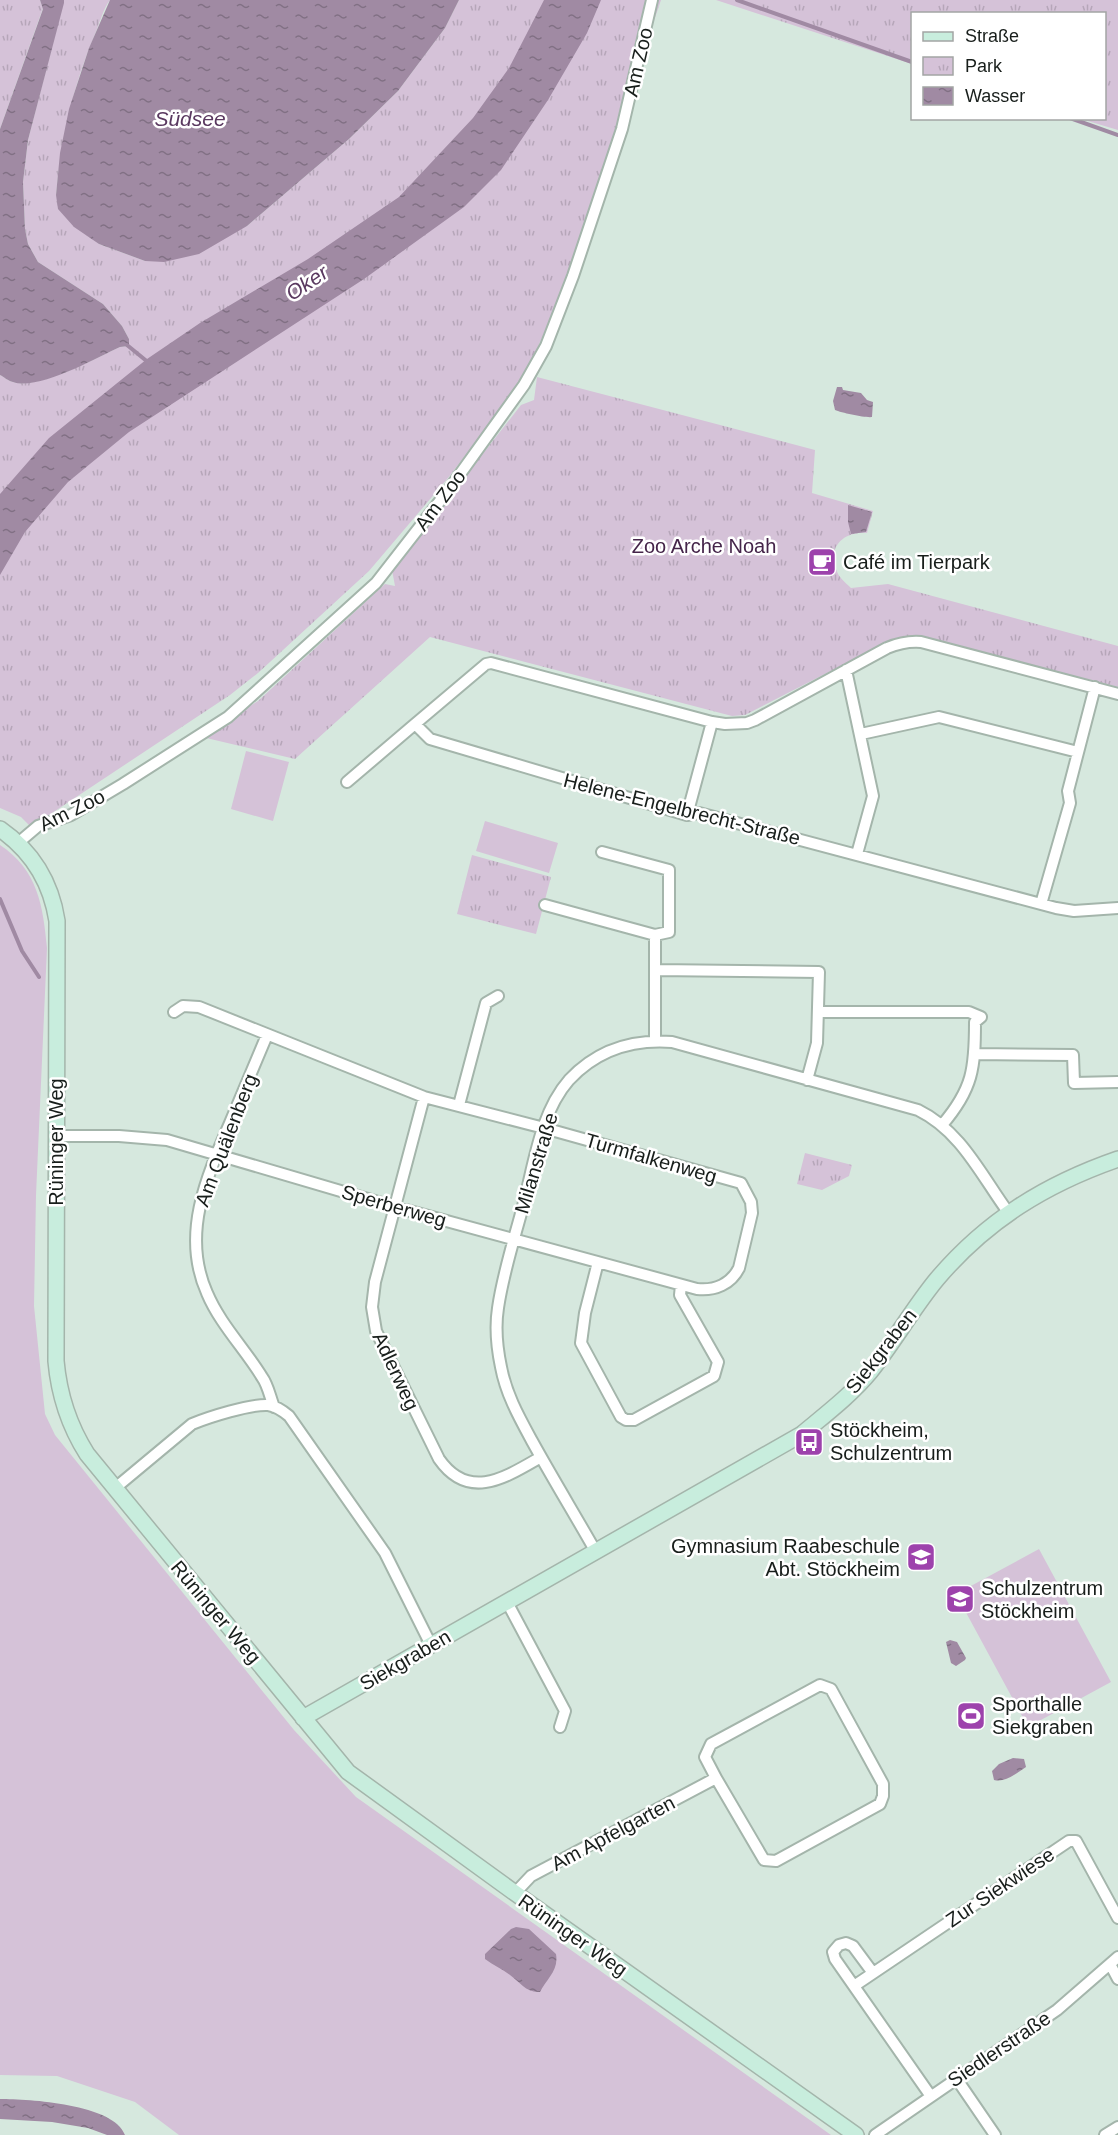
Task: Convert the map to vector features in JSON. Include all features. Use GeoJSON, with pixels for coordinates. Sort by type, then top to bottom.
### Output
{"type":"FeatureCollection","features":[{"type":"Feature","properties":{"kind":"street","name":"Am Zoo"},"geometry":{"type":"LineString","coordinates":[[18,843],[38,826],[71,815],[228,717],[375,583],[450,488],[524,385],[546,346],[580,257],[622,129],[652,0]]}},
{"type":"Feature","properties":{"kind":"street"},"geometry":{"type":"LineString","coordinates":[[347,782],[486,664],[491,663],[725,724],[747,723],[755,720],[887,648],[909,641],[921,642],[1118,694]]}},
{"type":"Feature","properties":{"kind":"street"},"geometry":{"type":"LineString","coordinates":[[846,670],[873,796],[857,854]]}},
{"type":"Feature","properties":{"kind":"street"},"geometry":{"type":"LineString","coordinates":[[1041,904],[1070,803],[1068,791],[1095,687]]}},
{"type":"Feature","properties":{"kind":"street"},"geometry":{"type":"LineString","coordinates":[[861,734],[939,717],[1078,752]]}},
{"type":"Feature","properties":{"kind":"street"},"geometry":{"type":"LineString","coordinates":[[687,815],[712,722]]}},
{"type":"Feature","properties":{"kind":"street","name":"Helene-Engelbrecht-Straße"},"geometry":{"type":"LineString","coordinates":[[415,724],[430,739],[687,815],[699,813],[1041,904],[1074,911],[1118,909]]}},
{"type":"Feature","properties":{"kind":"street","name":"Rüninger Weg"},"geometry":{"type":"LineString","coordinates":[[0,829],[18,843],[37,864],[54,901],[57,921],[55,1342],[57,1377],[64,1409],[79,1441],[114,1489],[348,1772],[856,2135]]}},
{"type":"Feature","properties":{"kind":"street"},"geometry":{"type":"LineString","coordinates":[[545,905],[655,935],[669,932],[669,870],[602,852]]}},
{"type":"Feature","properties":{"kind":"street"},"geometry":{"type":"LineString","coordinates":[[655,935],[656,1041]]}},
{"type":"Feature","properties":{"kind":"street"},"geometry":{"type":"LineString","coordinates":[[656,970],[819,972],[818,1043],[807,1080]]}},
{"type":"Feature","properties":{"kind":"street"},"geometry":{"type":"LineString","coordinates":[[459,1105],[486,1003],[498,996]]}},
{"type":"Feature","properties":{"kind":"street","name":"Turmfalkenweg"},"geometry":{"type":"LineString","coordinates":[[174,1012],[183,1006],[199,1007],[424,1097],[741,1183],[751,1202],[751,1223],[739,1268],[728,1281]]}},
{"type":"Feature","properties":{"kind":"street"},"geometry":{"type":"LineString","coordinates":[[819,1012],[969,1012],[981,1017],[975,1022],[975,1054],[963,1098],[942,1125]]}},
{"type":"Feature","properties":{"kind":"street","name":"Am Quälenberg"},"geometry":{"type":"LineString","coordinates":[[267,1035],[208,1176],[196,1219],[195,1247],[200,1275],[213,1306],[264,1379],[274,1407],[289,1416],[385,1553],[431,1645]]}},
{"type":"Feature","properties":{"kind":"street","name":"Milanstraße"},"geometry":{"type":"LineString","coordinates":[[596,1552],[511,1401],[501,1367],[498,1346],[498,1309],[544,1128],[559,1094],[569,1080],[583,1067],[617,1047],[631,1043],[672,1042],[918,1110],[942,1125],[963,1145],[1008,1212]]}},
{"type":"Feature","properties":{"kind":"street"},"geometry":{"type":"LineString","coordinates":[[975,1054],[1073,1054],[1074,1083],[1118,1082]]}},
{"type":"Feature","properties":{"kind":"street","name":"Adlerweg"},"geometry":{"type":"LineString","coordinates":[[424,1097],[375,1282],[373,1320],[381,1342],[439,1459],[448,1470],[467,1482],[486,1484],[541,1457]]}},
{"type":"Feature","properties":{"kind":"street","name":"Sperberweg"},"geometry":{"type":"LineString","coordinates":[[57,1136],[144,1137],[167,1140],[395,1207],[681,1285],[705,1290],[720,1287],[728,1281]]}},
{"type":"Feature","properties":{"kind":"street","name":"Siekgraben"},"geometry":{"type":"LineString","coordinates":[[303,1718],[788,1443],[824,1416],[868,1374],[938,1278],[964,1251],[1008,1212],[1072,1177],[1118,1159]]}},
{"type":"Feature","properties":{"kind":"street"},"geometry":{"type":"LineString","coordinates":[[598,1262],[585,1313],[581,1343],[621,1417],[626,1420],[634,1420],[714,1376],[717,1369],[718,1362],[680,1295],[681,1285]]}},
{"type":"Feature","properties":{"kind":"street"},"geometry":{"type":"LineString","coordinates":[[114,1489],[192,1424],[237,1411],[266,1405],[274,1407]]}},
{"type":"Feature","properties":{"kind":"street"},"geometry":{"type":"LineString","coordinates":[[507,1602],[565,1711],[560,1728]]}},
{"type":"Feature","properties":{"kind":"street"},"geometry":{"type":"LineString","coordinates":[[820,1685],[831,1689],[883,1784],[883,1796],[880,1804],[777,1861],[764,1860],[716,1778],[705,1757],[711,1744],[820,1685]]}},
{"type":"Feature","properties":{"kind":"street","name":"Am Apfelgarten"},"geometry":{"type":"LineString","coordinates":[[515,1893],[531,1876],[716,1778]]}},
{"type":"Feature","properties":{"kind":"street","name":"Zur Siekwiese"},"geometry":{"type":"LineString","coordinates":[[854,1986],[1069,1841],[1076,1841],[1118,1918]]}},
{"type":"Feature","properties":{"kind":"street"},"geometry":{"type":"LineString","coordinates":[[873,1973],[853,1946],[846,1943],[838,1946],[833,1952],[834,1959],[930,2095]]}},
{"type":"Feature","properties":{"kind":"street"},"geometry":{"type":"LineString","coordinates":[[1114,1961],[1118,1979]]}},
{"type":"Feature","properties":{"kind":"street","name":"Siedlerstraße"},"geometry":{"type":"LineString","coordinates":[[874,2135],[1057,2010],[1114,1961]]}},
{"type":"Feature","properties":{"kind":"street"},"geometry":{"type":"LineString","coordinates":[[956,2078],[995,2135]]}},
{"type":"Feature","properties":{"kind":"street"},"geometry":{"type":"LineString","coordinates":[[1105,2135],[1118,2127]]}},
{"type":"Feature","properties":{"kind":"green space"},"geometry":{"type":"Polygon","coordinates":[[[0,0],[40,0],[43,8],[0,129],[0,0]]]}},
{"type":"Feature","properties":{"kind":"green space"},"geometry":{"type":"Polygon","coordinates":[[[64,0],[110,0],[103,12],[74,93],[61,154],[56,195],[99,244],[145,261],[247,226],[349,139],[398,91],[445,28],[459,0],[661,0],[562,293],[523,380],[448,478],[369,571],[258,673],[230,695],[31,827],[21,817],[0,808],[0,375],[13,382],[37,381],[67,372],[120,347],[129,346],[129,339],[122,326],[103,304],[38,262],[28,244],[25,229],[23,182],[28,140],[64,0]]]}},
{"type":"Feature","properties":{"kind":"green space"},"geometry":{"type":"Polygon","coordinates":[[[716,0],[1118,0],[1118,130],[1084,120],[1106,120],[1106,12],[911,12],[911,64],[716,0]]]}},
{"type":"Feature","properties":{"kind":"green space","name":"Zoo Arche Noah"},"geometry":{"type":"Polygon","coordinates":[[[537,377],[815,450],[812,493],[873,511],[867,533],[845,537],[834,553],[837,572],[851,588],[888,584],[1118,646],[1118,687],[919,636],[895,638],[745,715],[732,716],[430,637],[295,759],[202,737],[258,701],[385,584],[395,586],[392,570],[521,405],[534,400],[537,377]]]}},
{"type":"Feature","properties":{"kind":"green space"},"geometry":{"type":"Polygon","coordinates":[[[246,751],[289,762],[273,821],[231,809],[246,751]]]}},
{"type":"Feature","properties":{"kind":"green space"},"geometry":{"type":"Polygon","coordinates":[[[485,821],[558,843],[549,873],[476,851],[485,821]]]}},
{"type":"Feature","properties":{"kind":"green space"},"geometry":{"type":"Polygon","coordinates":[[[0,845],[13,855],[31,878],[40,904],[47,948],[36,1195],[34,1306],[45,1414],[55,1435],[294,1730],[356,1797],[831,2135],[179,2135],[135,2102],[57,2076],[0,2075],[0,845]]]}},
{"type":"Feature","properties":{"kind":"green space"},"geometry":{"type":"Polygon","coordinates":[[[472,855],[551,877],[536,934],[457,914],[472,855]]]}},
{"type":"Feature","properties":{"kind":"green space"},"geometry":{"type":"Polygon","coordinates":[[[805,1153],[852,1165],[849,1176],[822,1190],[797,1184],[805,1153]]]}},
{"type":"Feature","properties":{"kind":"green space"},"geometry":{"type":"Polygon","coordinates":[[[1039,1549],[1111,1682],[1028,1727],[956,1594],[1039,1549]]]}},
{"type":"Feature","properties":{"kind":"water"},"geometry":{"type":"Polygon","coordinates":[[[40,0],[64,0],[64,3],[28,140],[23,182],[28,244],[38,262],[103,304],[122,326],[129,339],[129,346],[120,347],[52,378],[24,384],[0,375],[0,129],[43,9],[40,0]]]}},
{"type":"Feature","properties":{"kind":"water","name":"Südsee"},"geometry":{"type":"Polygon","coordinates":[[[110,0],[459,0],[445,28],[398,91],[349,139],[247,226],[199,254],[164,262],[145,261],[99,244],[74,227],[58,209],[56,195],[60,153],[69,109],[89,48],[110,0]]]}},
{"type":"Feature","properties":{"kind":"water","name":"Oker"},"geometry":{"type":"Polygon","coordinates":[[[544,0],[601,0],[587,33],[548,100],[501,170],[464,207],[364,279],[129,432],[68,482],[25,532],[0,575],[0,494],[49,438],[147,359],[200,323],[308,259],[399,197],[473,118],[509,68],[544,0]]]}},
{"type":"Feature","properties":{"kind":"water"},"geometry":{"type":"Polygon","coordinates":[[[837,387],[861,393],[867,400],[873,402],[872,417],[835,410],[833,401],[837,387]]]}},
{"type":"Feature","properties":{"kind":"water"},"geometry":{"type":"Polygon","coordinates":[[[848,505],[872,512],[866,532],[851,534],[848,505]]]}},
{"type":"Feature","properties":{"kind":"water"},"geometry":{"type":"Polygon","coordinates":[[[950,1640],[957,1642],[966,1658],[956,1666],[951,1663],[946,1642],[950,1640]]]}},
{"type":"Feature","properties":{"kind":"water"},"geometry":{"type":"Polygon","coordinates":[[[1013,1758],[1024,1759],[1026,1767],[1007,1779],[994,1780],[992,1771],[999,1764],[1013,1758]]]}},
{"type":"Feature","properties":{"kind":"water"},"geometry":{"type":"Polygon","coordinates":[[[516,1927],[529,1929],[556,1954],[554,1970],[540,1992],[527,1989],[485,1959],[485,1954],[516,1927]]]}},
{"type":"Feature","properties":{"kind":"water"},"geometry":{"type":"Polygon","coordinates":[[[0,2099],[49,2102],[88,2110],[105,2116],[118,2125],[125,2135],[107,2135],[88,2128],[52,2122],[0,2119],[0,2099]]]}},
{"type":"Feature","properties":{"kind":"waterway"},"geometry":{"type":"LineString","coordinates":[[737,0],[911,62]]}},
{"type":"Feature","properties":{"kind":"waterway"},"geometry":{"type":"LineString","coordinates":[[1076,120],[1118,135]]}},
{"type":"Feature","properties":{"kind":"waterway"},"geometry":{"type":"LineString","coordinates":[[127,345],[149,363]]}},
{"type":"Feature","properties":{"kind":"waterway"},"geometry":{"type":"LineString","coordinates":[[0,899],[22,951],[39,977]]}},
{"type":"Feature","properties":{"kind":"place","name":"Café im Tierpark"},"geometry":{"type":"Point","coordinates":[822,562]}},
{"type":"Feature","properties":{"kind":"place","name":"Stöckheim, Schulzentrum"},"geometry":{"type":"Point","coordinates":[809,1442]}},
{"type":"Feature","properties":{"kind":"place","name":"Gymnasium Raabeschule Abt. Stöckheim"},"geometry":{"type":"Point","coordinates":[921,1557]}},
{"type":"Feature","properties":{"kind":"place","name":"Schulzentrum Stöckheim"},"geometry":{"type":"Point","coordinates":[960,1599]}},
{"type":"Feature","properties":{"kind":"place","name":"Sporthalle Siekgraben"},"geometry":{"type":"Point","coordinates":[971,1716]}}]}
